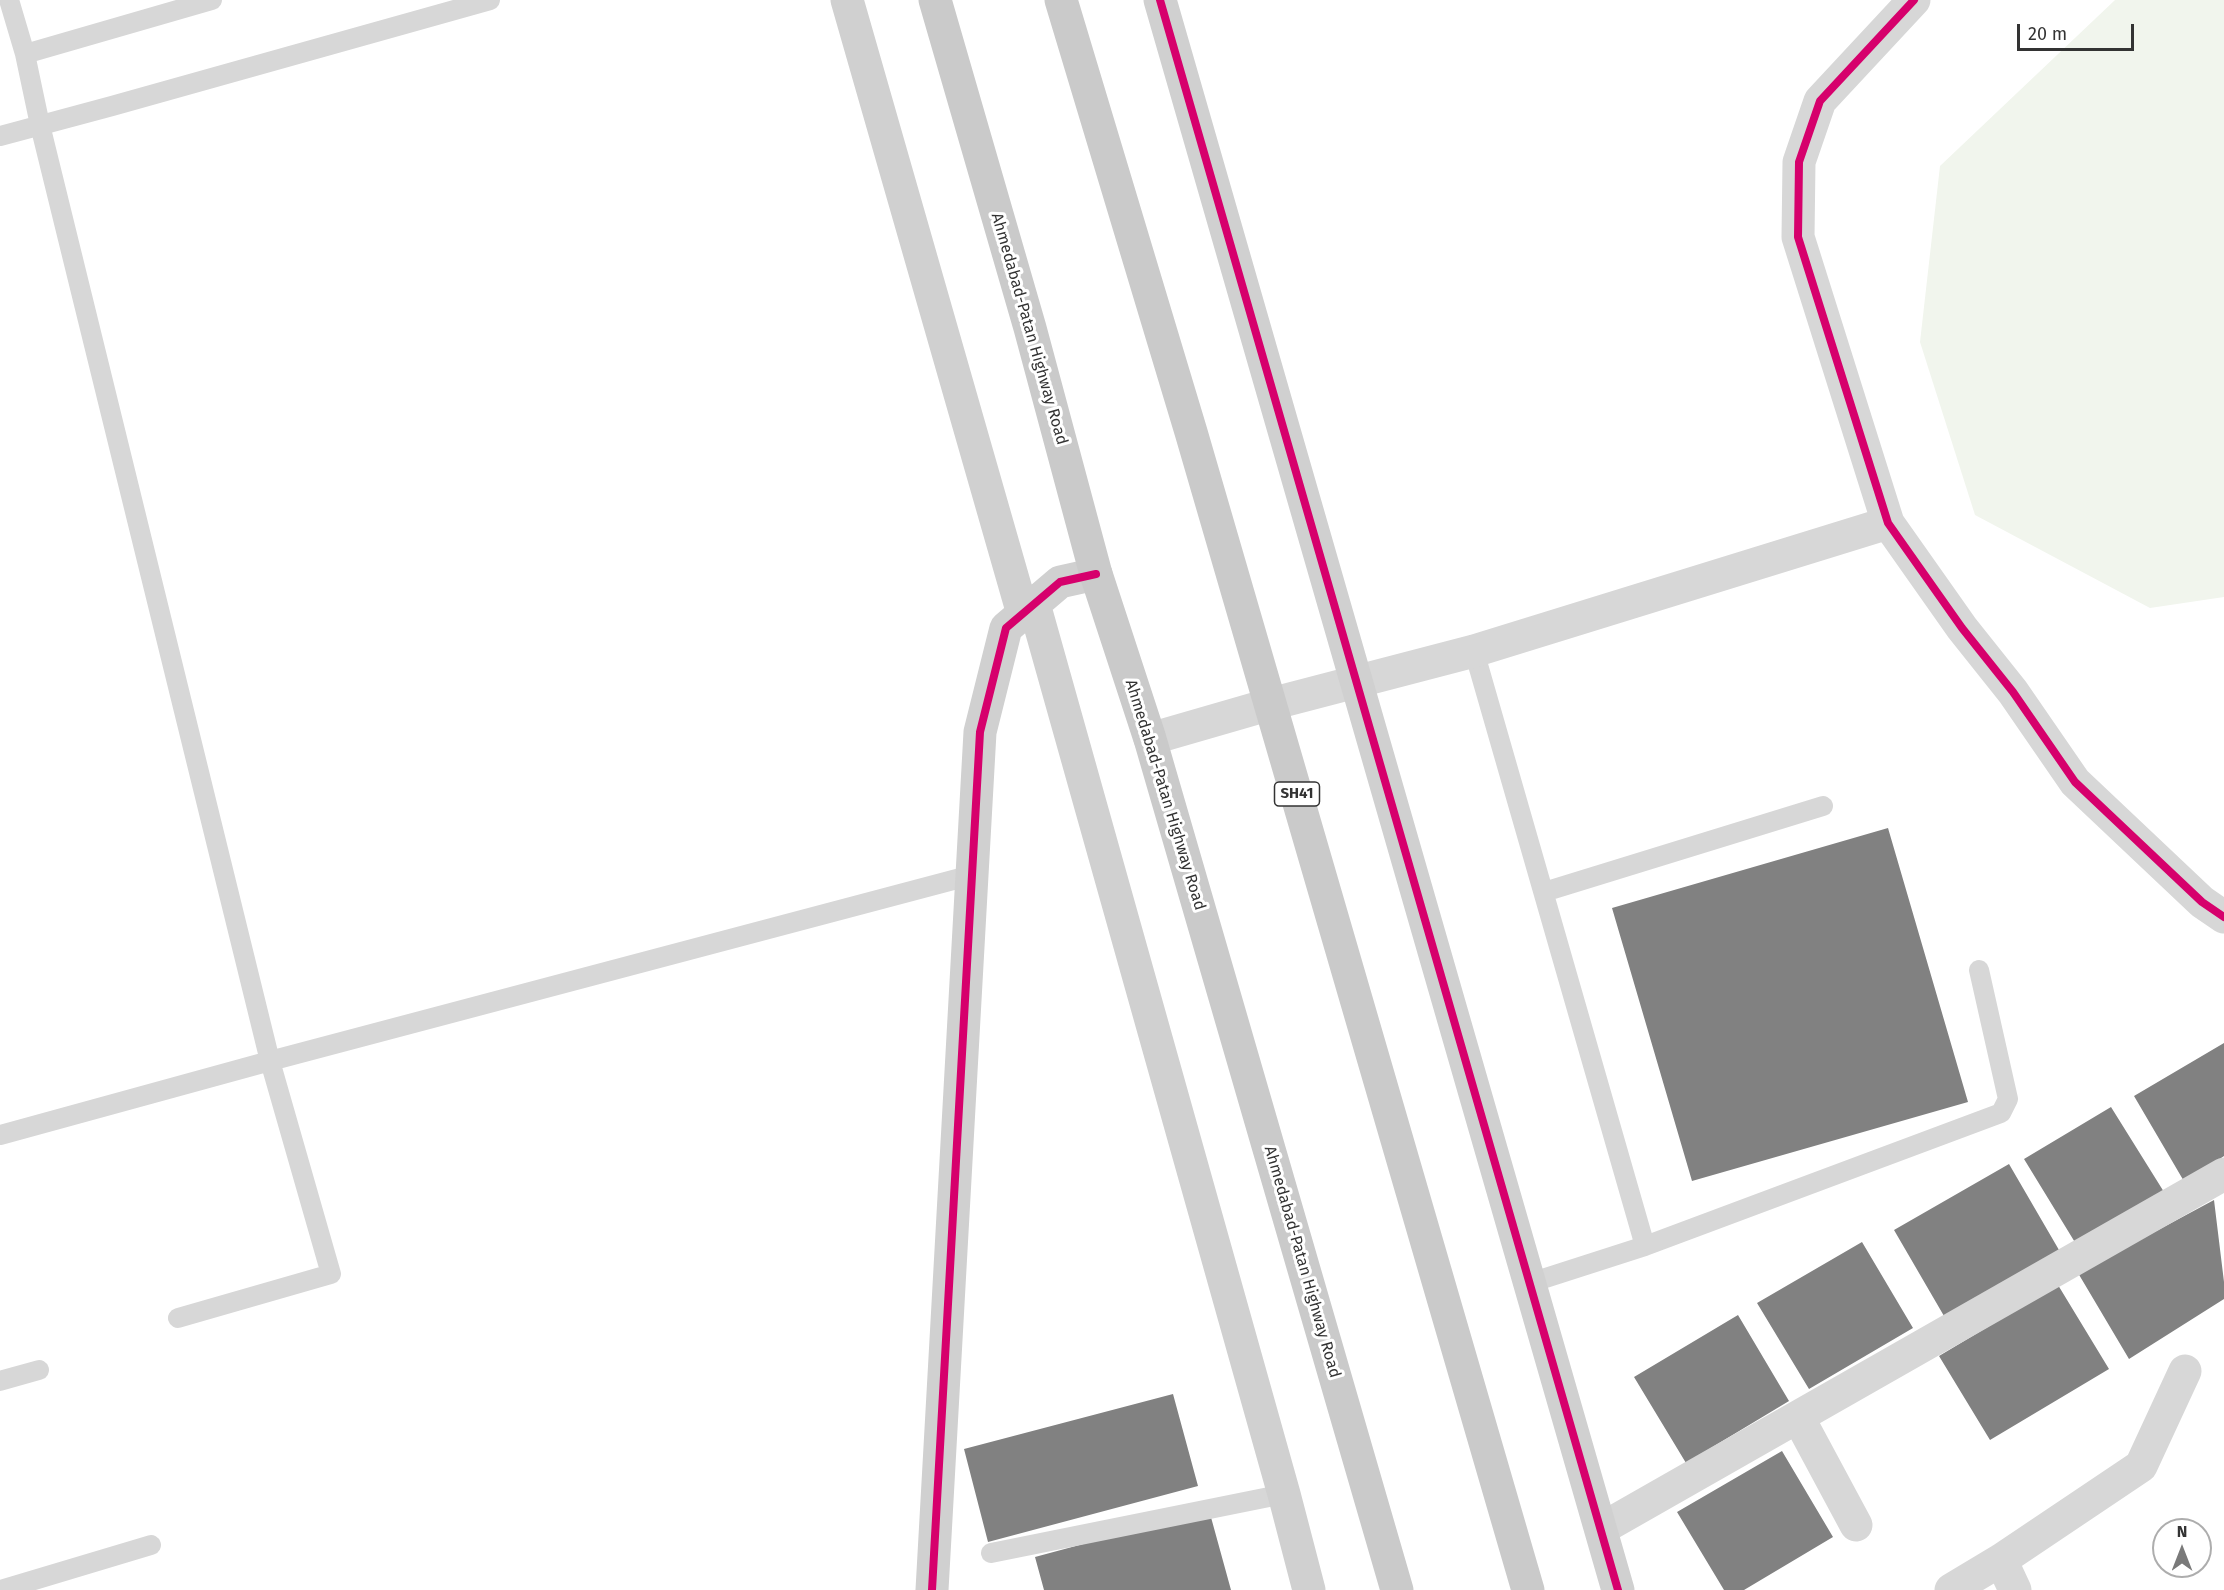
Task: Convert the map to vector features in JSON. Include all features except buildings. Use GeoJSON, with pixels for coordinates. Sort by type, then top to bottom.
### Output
{"type":"FeatureCollection","features":[{"type":"Feature","properties":{"kind":"main road","name":"Ahmedabad-Patan Highway Road"},"geometry":{"type":"LineString","coordinates":[[935,0],[1030,328],[1096,574],[1150,739],[1397,1590]]}},
{"type":"Feature","properties":{"kind":"main road","name":"SH41"},"geometry":{"type":"LineString","coordinates":[[1061,0],[1188,420],[1528,1590]]}},
{"type":"Feature","properties":{"kind":"street"},"geometry":{"type":"LineString","coordinates":[[848,0],[1028,609],[1284,1494],[1309,1590]]}},
{"type":"Feature","properties":{"kind":"street"},"geometry":{"type":"LineString","coordinates":[[1160,0],[1618,1590]]}},
{"type":"Feature","properties":{"kind":"street"},"geometry":{"type":"LineString","coordinates":[[1914,0],[1820,100],[1799,162],[1798,237],[1888,523],[1962,628],[2013,692],[2075,782],[2202,902],[2224,917]]}},
{"type":"Feature","properties":{"kind":"street"},"geometry":{"type":"LineString","coordinates":[[1150,739],[1271,704],[1474,651],[1888,523]]}},
{"type":"Feature","properties":{"kind":"street"},"geometry":{"type":"LineString","coordinates":[[932,1590],[980,732],[1006,628],[1060,582],[1096,574]]}},
{"type":"Feature","properties":{"kind":"street"},"geometry":{"type":"LineString","coordinates":[[1601,1529],[2224,1174]]}},
{"type":"Feature","properties":{"kind":"street"},"geometry":{"type":"LineString","coordinates":[[1951,1590],[2001,1560],[2141,1466],[2185,1371]]}},
{"type":"Feature","properties":{"kind":"street"},"geometry":{"type":"LineString","coordinates":[[1798,1417],[1856,1525]]}},
{"type":"Feature","properties":{"kind":"street"},"geometry":{"type":"LineString","coordinates":[[2001,1560],[2015,1590]]}},
{"type":"Feature","properties":{"kind":"lane"},"geometry":{"type":"LineString","coordinates":[[9,0],[25,54],[40,125],[270,1061],[331,1274],[178,1318]]}},
{"type":"Feature","properties":{"kind":"lane"},"geometry":{"type":"LineString","coordinates":[[25,54],[212,0]]}},
{"type":"Feature","properties":{"kind":"lane"},"geometry":{"type":"LineString","coordinates":[[0,136],[490,0]]}},
{"type":"Feature","properties":{"kind":"lane"},"geometry":{"type":"LineString","coordinates":[[1474,651],[1645,1246]]}},
{"type":"Feature","properties":{"kind":"lane"},"geometry":{"type":"LineString","coordinates":[[1544,892],[1823,806]]}},
{"type":"Feature","properties":{"kind":"lane"},"geometry":{"type":"LineString","coordinates":[[0,1135],[972,875]]}},
{"type":"Feature","properties":{"kind":"lane"},"geometry":{"type":"LineString","coordinates":[[1530,1283],[1645,1246],[2001,1113],[2008,1099],[1979,970]]}},
{"type":"Feature","properties":{"kind":"lane"},"geometry":{"type":"LineString","coordinates":[[0,1381],[39,1370]]}},
{"type":"Feature","properties":{"kind":"lane"},"geometry":{"type":"LineString","coordinates":[[991,1553],[1284,1494]]}},
{"type":"Feature","properties":{"kind":"lane"},"geometry":{"type":"LineString","coordinates":[[1,1590],[151,1545]]}},
{"type":"Feature","properties":{"kind":"shaded area"},"geometry":{"type":"Polygon","coordinates":[[[2115,0],[2224,0],[2224,597],[2150,608],[1975,515],[1920,342],[1940,166],[2115,0]]]}},
{"type":"Feature","properties":{"kind":"cycle path"},"geometry":{"type":"LineString","coordinates":[[1160,0],[1618,1590]]}},
{"type":"Feature","properties":{"kind":"cycle path"},"geometry":{"type":"LineString","coordinates":[[1914,0],[1820,101],[1799,162],[1798,237],[1888,523],[1962,628],[2013,692],[2075,782],[2202,902],[2224,917]]}},
{"type":"Feature","properties":{"kind":"cycle path"},"geometry":{"type":"LineString","coordinates":[[932,1590],[980,732],[1006,628],[1060,582],[1096,574]]}}]}
